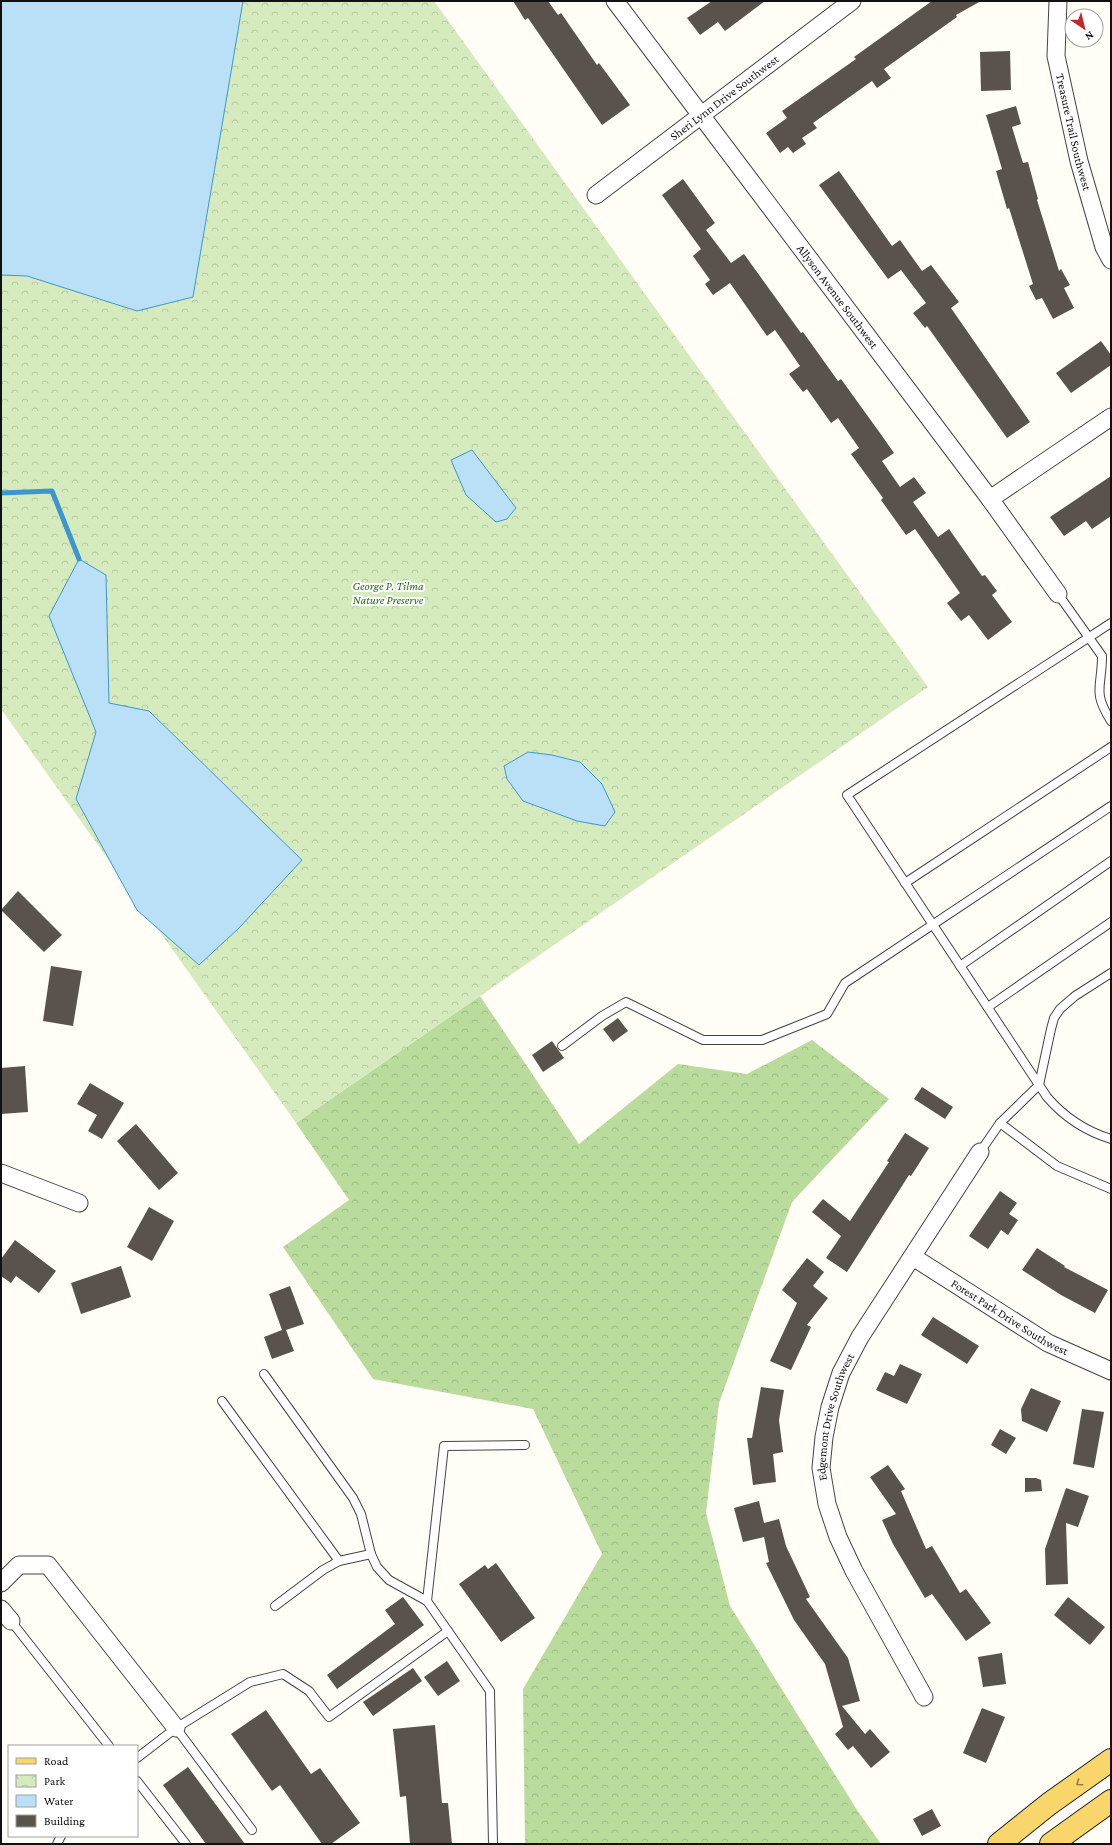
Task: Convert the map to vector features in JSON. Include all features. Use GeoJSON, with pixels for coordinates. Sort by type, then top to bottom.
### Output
{"type":"FeatureCollection","features":[{"type":"Feature","properties":{"kind":"main road"},"geometry":{"type":"LineString","coordinates":[[999,1844],[1049,1804],[1111,1760]]}},
{"type":"Feature","properties":{"kind":"main road"},"geometry":{"type":"LineString","coordinates":[[1051,1844],[1111,1801]]}},
{"type":"Feature","properties":{"kind":"street","name":"Allyson Avenue Southwest"},"geometry":{"type":"LineString","coordinates":[[615,1],[990,499],[1058,594]]}},
{"type":"Feature","properties":{"kind":"street","name":"Sheri Lynn Drive Southwest"},"geometry":{"type":"LineString","coordinates":[[596,194],[852,1]]}},
{"type":"Feature","properties":{"kind":"street","name":"Treasure Trail Southwest"},"geometry":{"type":"LineString","coordinates":[[1058,1],[1056,56],[1079,161],[1104,247],[1111,260]]}},
{"type":"Feature","properties":{"kind":"street"},"geometry":{"type":"LineString","coordinates":[[990,499],[1111,417]]}},
{"type":"Feature","properties":{"kind":"street","name":"Edgemont Drive Southwest"},"geometry":{"type":"LineString","coordinates":[[924,1697],[854,1571],[838,1537],[827,1504],[821,1468],[824,1437],[830,1407],[841,1373],[860,1337],[980,1152]]}},
{"type":"Feature","properties":{"kind":"street"},"geometry":{"type":"LineString","coordinates":[[1,1173],[79,1203]]}},
{"type":"Feature","properties":{"kind":"street","name":"Forest Park Drive Southwest"},"geometry":{"type":"LineString","coordinates":[[913,1257],[1048,1343],[1111,1371]]}},
{"type":"Feature","properties":{"kind":"street"},"geometry":{"type":"LineString","coordinates":[[1,1583],[19,1565],[48,1565],[176,1728]]}},
{"type":"Feature","properties":{"kind":"lane"},"geometry":{"type":"LineString","coordinates":[[1058,594],[1090,637],[1102,656],[1098,689],[1099,697],[1102,706],[1111,721]]}},
{"type":"Feature","properties":{"kind":"lane"},"geometry":{"type":"LineString","coordinates":[[1111,623],[847,795],[1054,1105],[1067,1118],[1083,1128],[1111,1139]]}},
{"type":"Feature","properties":{"kind":"lane"},"geometry":{"type":"LineString","coordinates":[[905,884],[1111,748]]}},
{"type":"Feature","properties":{"kind":"lane"},"geometry":{"type":"LineString","coordinates":[[562,1046],[602,1016],[626,1002],[703,1040],[762,1040],[827,1014],[845,982],[1111,806]]}},
{"type":"Feature","properties":{"kind":"lane"},"geometry":{"type":"LineString","coordinates":[[960,966],[1111,861]]}},
{"type":"Feature","properties":{"kind":"lane"},"geometry":{"type":"LineString","coordinates":[[988,1007],[1111,922]]}},
{"type":"Feature","properties":{"kind":"lane"},"geometry":{"type":"LineString","coordinates":[[980,1152],[1000,1123],[1040,1085],[1054,1018],[1068,1002],[1111,973]]}},
{"type":"Feature","properties":{"kind":"lane"},"geometry":{"type":"LineString","coordinates":[[1000,1123],[1058,1166],[1111,1190]]}},
{"type":"Feature","properties":{"kind":"lane"},"geometry":{"type":"LineString","coordinates":[[264,1374],[353,1498],[361,1514],[371,1554],[377,1567],[389,1580],[427,1601],[490,1691],[493,1844]]}},
{"type":"Feature","properties":{"kind":"lane"},"geometry":{"type":"LineString","coordinates":[[222,1401],[339,1561]]}},
{"type":"Feature","properties":{"kind":"lane"},"geometry":{"type":"LineString","coordinates":[[427,1601],[444,1446],[525,1445]]}},
{"type":"Feature","properties":{"kind":"lane"},"geometry":{"type":"LineString","coordinates":[[275,1606],[323,1570],[339,1561],[371,1554]]}},
{"type":"Feature","properties":{"kind":"lane"},"geometry":{"type":"LineString","coordinates":[[6,1615],[108,1745]]}},
{"type":"Feature","properties":{"kind":"lane"},"geometry":{"type":"LineString","coordinates":[[138,1757],[176,1728],[250,1682],[282,1674],[309,1691],[329,1717],[448,1631]]}},
{"type":"Feature","properties":{"kind":"lane"},"geometry":{"type":"LineString","coordinates":[[176,1728],[252,1830]]}},
{"type":"Feature","properties":{"kind":"lane"},"geometry":{"type":"LineString","coordinates":[[138,1782],[186,1844]]}},
{"type":"Feature","properties":{"kind":"green space","name":"George P. Tilma Nature Preserve"},"geometry":{"type":"Polygon","coordinates":[[[1,1],[434,1],[928,687],[296,1123],[1,709],[1,1]]]}},
{"type":"Feature","properties":{"kind":"green space"},"geometry":{"type":"Polygon","coordinates":[[[480,996],[579,1144],[678,1064],[747,1074],[812,1040],[889,1099],[792,1202],[719,1403],[706,1513],[730,1606],[857,1810],[881,1844],[525,1844],[523,1689],[602,1554],[533,1409],[373,1379],[283,1247],[349,1200],[296,1123],[480,996]]]}},
{"type":"Feature","properties":{"kind":"water"},"geometry":{"type":"Polygon","coordinates":[[[1,1],[243,1],[193,297],[137,311],[27,276],[1,275],[1,1]]]}},
{"type":"Feature","properties":{"kind":"water"},"geometry":{"type":"Polygon","coordinates":[[[472,450],[516,508],[507,519],[496,522],[466,495],[451,460],[472,450]]]}},
{"type":"Feature","properties":{"kind":"water"},"geometry":{"type":"Polygon","coordinates":[[[79,559],[106,575],[109,703],[149,711],[302,860],[239,928],[199,965],[137,910],[76,799],[96,732],[49,616],[79,559]]]}},
{"type":"Feature","properties":{"kind":"water"},"geometry":{"type":"Polygon","coordinates":[[[528,752],[552,755],[580,762],[602,784],[615,812],[605,826],[577,821],[523,801],[507,779],[504,766],[528,752]]]}},
{"type":"Feature","properties":{"kind":"building"},"geometry":{"type":"Polygon","coordinates":[[[513,1],[548,1],[558,15],[561,13],[597,65],[599,63],[630,105],[602,125],[528,18],[525,20],[513,1]]]}},
{"type":"Feature","properties":{"kind":"building"},"geometry":{"type":"Polygon","coordinates":[[[712,1],[765,1],[725,31],[718,22],[700,35],[687,18],[712,1]]]}},
{"type":"Feature","properties":{"kind":"building"},"geometry":{"type":"Polygon","coordinates":[[[932,1],[981,1],[956,15],[957,17],[884,69],[891,78],[877,88],[872,81],[813,123],[817,128],[802,138],[806,144],[793,153],[788,147],[780,153],[766,133],[787,118],[782,111],[856,59],[854,57],[932,1]]]}},
{"type":"Feature","properties":{"kind":"building"},"geometry":{"type":"Polygon","coordinates":[[[1010,51],[1011,90],[981,91],[980,52],[1010,51]]]}},
{"type":"Feature","properties":{"kind":"building"},"geometry":{"type":"Polygon","coordinates":[[[1016,106],[1021,124],[1012,127],[1023,163],[1028,162],[1038,199],[1037,200],[1059,271],[1061,269],[1070,285],[1064,288],[1074,308],[1053,319],[1042,298],[1036,300],[1029,286],[1033,284],[1009,208],[1007,209],[996,171],[1002,169],[986,115],[1016,106]]]}},
{"type":"Feature","properties":{"kind":"building"},"geometry":{"type":"Polygon","coordinates":[[[839,171],[892,246],[900,240],[922,271],[931,265],[959,302],[951,308],[1030,422],[1007,438],[927,326],[925,328],[913,313],[926,303],[901,270],[888,279],[819,185],[839,171]]]}},
{"type":"Feature","properties":{"kind":"building"},"geometry":{"type":"Polygon","coordinates":[[[683,179],[715,223],[706,230],[731,263],[744,254],[801,333],[803,332],[838,381],[841,379],[880,433],[894,453],[882,461],[900,487],[914,477],[926,493],[913,502],[938,537],[949,529],[982,576],[985,575],[997,591],[992,595],[1012,622],[988,640],[969,615],[961,621],[947,603],[960,593],[915,529],[906,535],[881,500],[883,498],[851,454],[859,448],[838,418],[831,423],[807,389],[803,392],[789,374],[800,366],[775,330],[767,336],[730,283],[713,295],[705,284],[710,280],[693,256],[701,249],[662,195],[683,179]]]}},
{"type":"Feature","properties":{"kind":"building"},"geometry":{"type":"Polygon","coordinates":[[[1101,341],[1111,355],[1111,365],[1071,393],[1056,373],[1101,341]]]}},
{"type":"Feature","properties":{"kind":"building"},"geometry":{"type":"Polygon","coordinates":[[[1111,476],[1111,516],[1092,529],[1086,521],[1064,536],[1050,517],[1111,476]]]}},
{"type":"Feature","properties":{"kind":"building"},"geometry":{"type":"Polygon","coordinates":[[[18,891],[62,935],[44,952],[1,910],[18,891]]]}},
{"type":"Feature","properties":{"kind":"building"},"geometry":{"type":"Polygon","coordinates":[[[51,966],[82,971],[73,1026],[43,1021],[51,966]]]}},
{"type":"Feature","properties":{"kind":"building"},"geometry":{"type":"Polygon","coordinates":[[[618,1018],[628,1031],[613,1042],[603,1029],[618,1018]]]}},
{"type":"Feature","properties":{"kind":"building"},"geometry":{"type":"Polygon","coordinates":[[[552,1041],[564,1058],[543,1072],[532,1055],[552,1041]]]}},
{"type":"Feature","properties":{"kind":"building"},"geometry":{"type":"Polygon","coordinates":[[[25,1066],[28,1112],[1,1114],[1,1068],[25,1066]]]}},
{"type":"Feature","properties":{"kind":"building"},"geometry":{"type":"Polygon","coordinates":[[[90,1083],[124,1103],[102,1139],[88,1131],[97,1115],[77,1104],[90,1083]]]}},
{"type":"Feature","properties":{"kind":"building"},"geometry":{"type":"Polygon","coordinates":[[[922,1087],[953,1107],[945,1119],[914,1099],[922,1087]]]}},
{"type":"Feature","properties":{"kind":"building"},"geometry":{"type":"Polygon","coordinates":[[[136,1124],[178,1173],[159,1190],[117,1141],[136,1124]]]}},
{"type":"Feature","properties":{"kind":"building"},"geometry":{"type":"Polygon","coordinates":[[[905,1133],[929,1148],[911,1176],[909,1175],[847,1272],[826,1258],[841,1236],[812,1212],[823,1199],[850,1221],[889,1162],[887,1161],[905,1133]]]}},
{"type":"Feature","properties":{"kind":"building"},"geometry":{"type":"Polygon","coordinates":[[[1000,1191],[1017,1203],[1009,1214],[1018,1220],[1008,1235],[1001,1230],[988,1249],[969,1236],[1000,1191]]]}},
{"type":"Feature","properties":{"kind":"building"},"geometry":{"type":"Polygon","coordinates":[[[149,1207],[174,1221],[152,1261],[127,1247],[149,1207]]]}},
{"type":"Feature","properties":{"kind":"building"},"geometry":{"type":"Polygon","coordinates":[[[15,1240],[56,1271],[39,1293],[16,1276],[11,1283],[1,1276],[1,1259],[15,1240]]]}},
{"type":"Feature","properties":{"kind":"building"},"geometry":{"type":"Polygon","coordinates":[[[1037,1248],[1065,1266],[1064,1267],[1108,1290],[1095,1313],[1061,1295],[1022,1270],[1037,1248]]]}},
{"type":"Feature","properties":{"kind":"building"},"geometry":{"type":"Polygon","coordinates":[[[807,1258],[824,1272],[813,1286],[828,1298],[807,1325],[811,1327],[791,1370],[770,1361],[797,1303],[782,1290],[807,1258]]]}},
{"type":"Feature","properties":{"kind":"building"},"geometry":{"type":"Polygon","coordinates":[[[121,1266],[131,1297],[81,1314],[71,1283],[121,1266]]]}},
{"type":"Feature","properties":{"kind":"building"},"geometry":{"type":"Polygon","coordinates":[[[290,1286],[304,1324],[286,1330],[294,1351],[272,1359],[264,1337],[282,1330],[269,1294],[290,1286]]]}},
{"type":"Feature","properties":{"kind":"building"},"geometry":{"type":"Polygon","coordinates":[[[933,1317],[979,1346],[967,1364],[921,1335],[933,1317]]]}},
{"type":"Feature","properties":{"kind":"building"},"geometry":{"type":"Polygon","coordinates":[[[900,1364],[922,1374],[907,1404],[876,1390],[885,1372],[894,1376],[900,1364]]]}},
{"type":"Feature","properties":{"kind":"building"},"geometry":{"type":"Polygon","coordinates":[[[761,1387],[784,1390],[779,1420],[783,1452],[773,1454],[776,1482],[753,1485],[747,1438],[752,1438],[761,1387]]]}},
{"type":"Feature","properties":{"kind":"building"},"geometry":{"type":"Polygon","coordinates":[[[1031,1388],[1061,1401],[1047,1432],[1022,1421],[1021,1409],[1031,1388]]]}},
{"type":"Feature","properties":{"kind":"building"},"geometry":{"type":"Polygon","coordinates":[[[1082,1409],[1104,1412],[1094,1468],[1073,1464],[1082,1409]]]}},
{"type":"Feature","properties":{"kind":"building"},"geometry":{"type":"Polygon","coordinates":[[[1000,1429],[1016,1438],[1006,1454],[991,1445],[1000,1429]]]}},
{"type":"Feature","properties":{"kind":"building"},"geometry":{"type":"Polygon","coordinates":[[[888,1465],[905,1489],[901,1491],[926,1549],[932,1546],[960,1593],[966,1589],[991,1623],[966,1641],[932,1594],[925,1598],[893,1544],[882,1520],[896,1514],[870,1477],[888,1465]]]}},
{"type":"Feature","properties":{"kind":"building"},"geometry":{"type":"Polygon","coordinates":[[[1025,1478],[1036,1478],[1041,1480],[1042,1491],[1025,1492],[1025,1478]]]}},
{"type":"Feature","properties":{"kind":"building"},"geometry":{"type":"Polygon","coordinates":[[[1066,1488],[1089,1496],[1078,1527],[1066,1523],[1068,1584],[1046,1585],[1045,1549],[1066,1488]]]}},
{"type":"Feature","properties":{"kind":"building"},"geometry":{"type":"Polygon","coordinates":[[[759,1501],[764,1523],[779,1519],[786,1546],[810,1597],[806,1599],[848,1658],[860,1701],[842,1706],[865,1734],[870,1729],[890,1752],[871,1768],[853,1746],[848,1750],[835,1734],[843,1727],[825,1664],[794,1620],[766,1563],[769,1562],[764,1537],[743,1542],[734,1508],[759,1501]]]}},
{"type":"Feature","properties":{"kind":"building"},"geometry":{"type":"Polygon","coordinates":[[[496,1563],[535,1618],[501,1642],[459,1584],[485,1565],[488,1569],[496,1563]]]}},
{"type":"Feature","properties":{"kind":"building"},"geometry":{"type":"Polygon","coordinates":[[[403,1597],[424,1625],[337,1689],[327,1675],[395,1624],[385,1610],[403,1597]]]}},
{"type":"Feature","properties":{"kind":"building"},"geometry":{"type":"Polygon","coordinates":[[[1068,1597],[1105,1627],[1090,1645],[1054,1615],[1068,1597]]]}},
{"type":"Feature","properties":{"kind":"building"},"geometry":{"type":"Polygon","coordinates":[[[1002,1653],[1006,1684],[983,1687],[978,1657],[1002,1653]]]}},
{"type":"Feature","properties":{"kind":"building"},"geometry":{"type":"Polygon","coordinates":[[[447,1661],[460,1681],[438,1696],[424,1677],[447,1661]]]}},
{"type":"Feature","properties":{"kind":"building"},"geometry":{"type":"Polygon","coordinates":[[[413,1668],[422,1681],[373,1716],[363,1702],[413,1668]]]}},
{"type":"Feature","properties":{"kind":"building"},"geometry":{"type":"Polygon","coordinates":[[[982,1708],[1005,1717],[986,1763],[963,1753],[982,1708]]]}},
{"type":"Feature","properties":{"kind":"building"},"geometry":{"type":"Polygon","coordinates":[[[266,1710],[311,1774],[320,1768],[360,1823],[331,1844],[322,1844],[280,1785],[272,1791],[231,1734],[266,1710]]]}},
{"type":"Feature","properties":{"kind":"building"},"geometry":{"type":"Polygon","coordinates":[[[435,1725],[442,1803],[448,1803],[452,1844],[410,1844],[406,1796],[400,1797],[393,1729],[435,1725]]]}},
{"type":"Feature","properties":{"kind":"building"},"geometry":{"type":"Polygon","coordinates":[[[188,1767],[245,1844],[206,1844],[163,1785],[188,1767]]]}},
{"type":"Feature","properties":{"kind":"building"},"geometry":{"type":"Polygon","coordinates":[[[932,1809],[941,1826],[922,1836],[913,1819],[932,1809]]]}},
{"type":"Feature","properties":{"kind":"waterway"},"geometry":{"type":"LineString","coordinates":[[1,493],[52,491],[79,559]]}}]}
